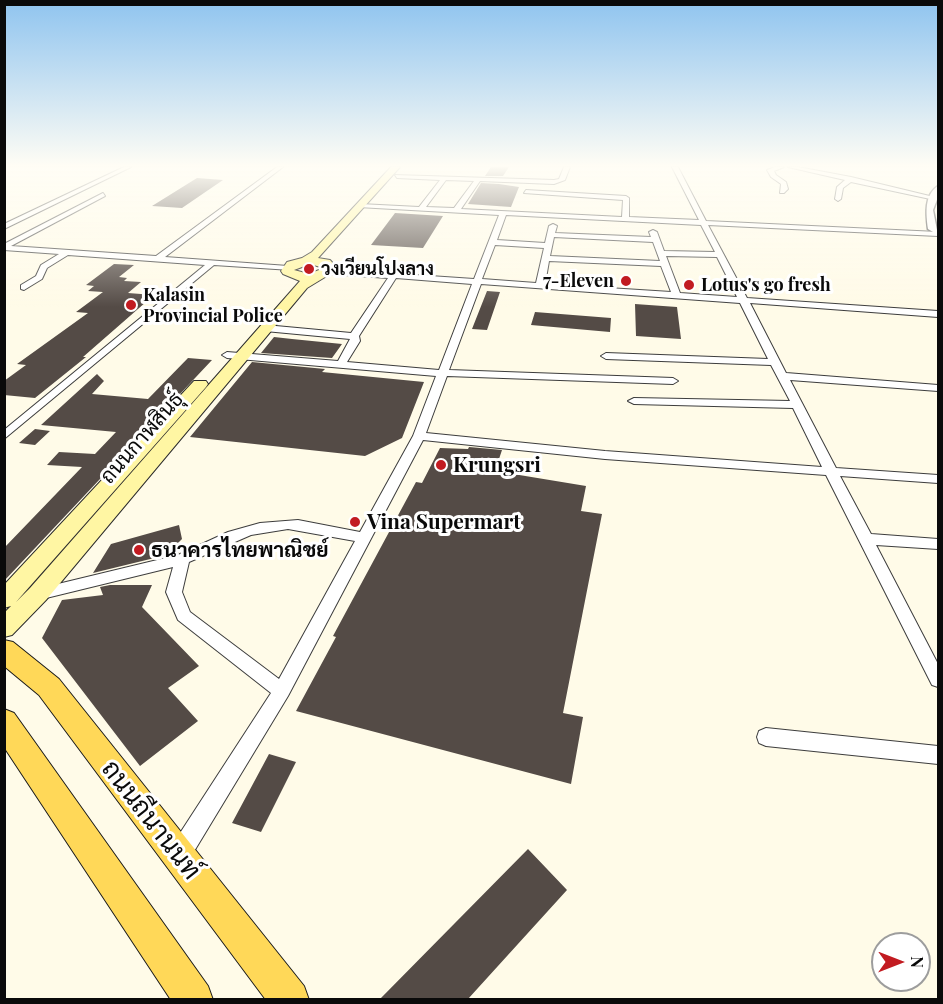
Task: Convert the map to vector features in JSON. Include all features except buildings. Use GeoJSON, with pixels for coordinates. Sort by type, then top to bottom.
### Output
{"type":"FeatureCollection","features":[{"type":"Feature","properties":{"kind":"main road","name":"ถนนกาฬสินธุ์"},"geometry":{"type":"LineString","coordinates":[[319,268],[316,254],[357,214]]}},
{"type":"Feature","properties":{"kind":"main road","name":"ถนนกาฬสินธุ์"},"geometry":{"type":"LineString","coordinates":[[4,600],[234,356],[265,328],[319,268],[359,214]]}},
{"type":"Feature","properties":{"kind":"main road"},"geometry":{"type":"LineString","coordinates":[[291,272],[319,268]]}},
{"type":"Feature","properties":{"kind":"main road"},"geometry":{"type":"LineString","coordinates":[[291,272],[319,268]]}},
{"type":"Feature","properties":{"kind":"main road","name":"ถนนกาฬสินธุ์"},"geometry":{"type":"LineString","coordinates":[[4,628],[38,594],[234,356],[291,283],[291,272]]}},
{"type":"Feature","properties":{"kind":"main road","name":"ถนนถีนานนท์"},"geometry":{"type":"LineString","coordinates":[[4,650],[49,687],[290,999]]}},
{"type":"Feature","properties":{"kind":"main road"},"geometry":{"type":"LineString","coordinates":[[4,722],[194,999]]}},
{"type":"Feature","properties":{"kind":"street"},"geometry":{"type":"LineString","coordinates":[[4,227],[31,214]]}},
{"type":"Feature","properties":{"kind":"street"},"geometry":{"type":"LineString","coordinates":[[4,248],[68,214]]}},
{"type":"Feature","properties":{"kind":"street"},"geometry":{"type":"LineString","coordinates":[[158,259],[218,214]]}},
{"type":"Feature","properties":{"kind":"street"},"geometry":{"type":"LineString","coordinates":[[179,855],[282,691],[420,436],[492,242],[510,214],[923,232],[936,230],[930,214]]}},
{"type":"Feature","properties":{"kind":"street"},"geometry":{"type":"LineString","coordinates":[[625,214],[625,220]]}},
{"type":"Feature","properties":{"kind":"street"},"geometry":{"type":"LineString","coordinates":[[698,214],[939,680]]}},
{"type":"Feature","properties":{"kind":"street"},"geometry":{"type":"LineString","coordinates":[[540,285],[556,216]]}},
{"type":"Feature","properties":{"kind":"street"},"geometry":{"type":"LineString","coordinates":[[650,221],[676,295]]}},
{"type":"Feature","properties":{"kind":"street"},"geometry":{"type":"LineString","coordinates":[[551,235],[657,240]]}},
{"type":"Feature","properties":{"kind":"street"},"geometry":{"type":"LineString","coordinates":[[492,242],[549,246]]}},
{"type":"Feature","properties":{"kind":"street"},"geometry":{"type":"LineString","coordinates":[[4,248],[212,263],[291,272]]}},
{"type":"Feature","properties":{"kind":"street"},"geometry":{"type":"LineString","coordinates":[[24,287],[39,277],[44,267],[66,253]]}},
{"type":"Feature","properties":{"kind":"street"},"geometry":{"type":"LineString","coordinates":[[661,253],[720,255]]}},
{"type":"Feature","properties":{"kind":"street"},"geometry":{"type":"LineString","coordinates":[[546,258],[665,264]]}},
{"type":"Feature","properties":{"kind":"street"},"geometry":{"type":"LineString","coordinates":[[4,436],[212,263]]}},
{"type":"Feature","properties":{"kind":"street"},"geometry":{"type":"LineString","coordinates":[[319,268],[935,314],[939,323]]}},
{"type":"Feature","properties":{"kind":"street"},"geometry":{"type":"LineString","coordinates":[[342,364],[355,341],[354,336],[394,275]]}},
{"type":"Feature","properties":{"kind":"street"},"geometry":{"type":"LineString","coordinates":[[265,328],[354,336]]}},
{"type":"Feature","properties":{"kind":"street"},"geometry":{"type":"LineString","coordinates":[[234,356],[442,374],[672,381]]}},
{"type":"Feature","properties":{"kind":"street"},"geometry":{"type":"LineString","coordinates":[[606,356],[775,362]]}},
{"type":"Feature","properties":{"kind":"street"},"geometry":{"type":"LineString","coordinates":[[782,376],[939,388]]}},
{"type":"Feature","properties":{"kind":"street"},"geometry":{"type":"LineString","coordinates":[[634,401],[797,405]]}},
{"type":"Feature","properties":{"kind":"street"},"geometry":{"type":"LineString","coordinates":[[420,436],[605,455],[939,478]]}},
{"type":"Feature","properties":{"kind":"street"},"geometry":{"type":"LineString","coordinates":[[38,594],[182,559],[221,540],[258,529],[287,524],[366,538]]}},
{"type":"Feature","properties":{"kind":"street"},"geometry":{"type":"LineString","coordinates":[[866,539],[939,544]]}},
{"type":"Feature","properties":{"kind":"street"},"geometry":{"type":"LineString","coordinates":[[182,559],[174,592],[184,616],[282,691]]}},
{"type":"Feature","properties":{"kind":"street"},"geometry":{"type":"LineString","coordinates":[[766,737],[939,755]]}},
{"type":"Feature","properties":{"kind":"place","name":"วงเวียนโปงลาง"},"geometry":{"type":"Point","coordinates":[309,269]}},
{"type":"Feature","properties":{"kind":"place","name":"7-Eleven"},"geometry":{"type":"Point","coordinates":[626,281]}},
{"type":"Feature","properties":{"kind":"place","name":"Lotus's go fresh"},"geometry":{"type":"Point","coordinates":[689,285]}},
{"type":"Feature","properties":{"kind":"place","name":"Kalasin Provincial Police"},"geometry":{"type":"Point","coordinates":[131,305]}},
{"type":"Feature","properties":{"kind":"place","name":"Krungsri"},"geometry":{"type":"Point","coordinates":[441,465]}},
{"type":"Feature","properties":{"kind":"place","name":"Vina Supermart"},"geometry":{"type":"Point","coordinates":[355,522]}},
{"type":"Feature","properties":{"kind":"place","name":"ธนาคารไทยพาณิชย์"},"geometry":{"type":"Point","coordinates":[139,550]}}]}
